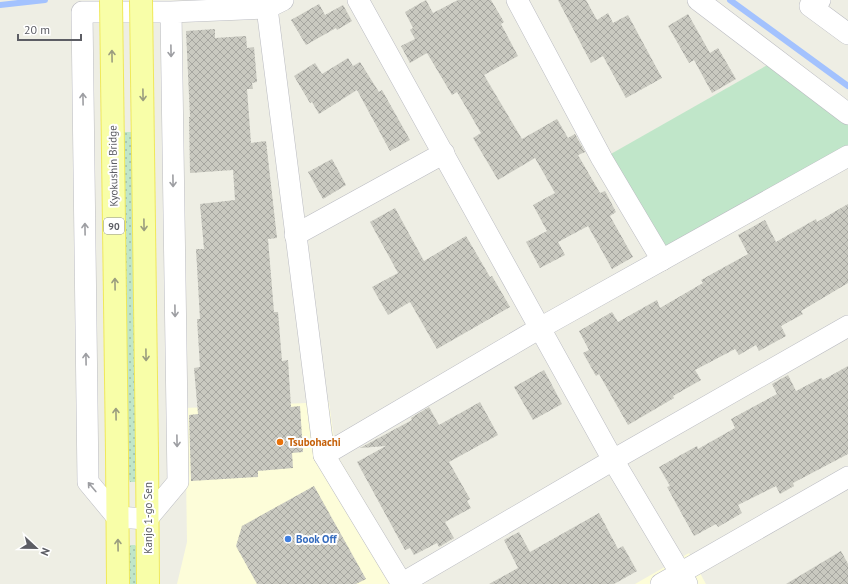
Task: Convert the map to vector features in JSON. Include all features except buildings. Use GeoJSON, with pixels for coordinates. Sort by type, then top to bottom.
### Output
{"type":"FeatureCollection","features":[{"type":"Feature","properties":{"kind":"main road","name":"Kyokushin Bridge"},"geometry":{"type":"LineString","coordinates":[[111,0],[117,517]]}},
{"type":"Feature","properties":{"kind":"main road","name":"Kanjo 1-go Sen"},"geometry":{"type":"LineString","coordinates":[[142,0],[148,584]]}},
{"type":"Feature","properties":{"kind":"main road","name":"90"},"geometry":{"type":"LineString","coordinates":[[117,517],[118,584]]}},
{"type":"Feature","properties":{"kind":"street"},"geometry":{"type":"LineString","coordinates":[[358,0],[613,460],[684,578]]}},
{"type":"Feature","properties":{"kind":"street"},"geometry":{"type":"LineString","coordinates":[[517,0],[602,159],[662,260]]}},
{"type":"Feature","properties":{"kind":"street"},"geometry":{"type":"LineString","coordinates":[[698,0],[848,114]]}},
{"type":"Feature","properties":{"kind":"street"},"geometry":{"type":"LineString","coordinates":[[820,0],[810,6],[848,34]]}},
{"type":"Feature","properties":{"kind":"street"},"geometry":{"type":"LineString","coordinates":[[171,12],[178,482],[148,519],[117,517],[88,482],[82,12],[171,12],[275,4],[295,235],[324,455],[401,584],[613,460],[848,326]]}},
{"type":"Feature","properties":{"kind":"street"},"geometry":{"type":"LineString","coordinates":[[295,235],[444,153]]}},
{"type":"Feature","properties":{"kind":"street"},"geometry":{"type":"LineString","coordinates":[[324,455],[540,328],[848,156]]}},
{"type":"Feature","properties":{"kind":"street"},"geometry":{"type":"LineString","coordinates":[[661,584],[684,578],[848,477]]}},
{"type":"Feature","properties":{"kind":"shaded area"},"geometry":{"type":"Polygon","coordinates":[[[778,59],[848,114],[848,156],[662,260],[602,159],[778,59]]]}},
{"type":"Feature","properties":{"kind":"shaded area"},"geometry":{"type":"Polygon","coordinates":[[[123,132],[132,132],[136,482],[130,482],[128,477],[123,132]]]}},
{"type":"Feature","properties":{"kind":"shaded area"},"geometry":{"type":"Polygon","coordinates":[[[329,402],[336,453],[414,584],[177,584],[187,542],[185,408],[329,402]]]}},
{"type":"Feature","properties":{"kind":"shaded area"},"geometry":{"type":"Polygon","coordinates":[[[131,545],[135,545],[138,548],[138,584],[129,584],[128,548],[131,545]]]}},
{"type":"Feature","properties":{"kind":"shaded area"},"geometry":{"type":"Polygon","coordinates":[[[689,553],[706,584],[635,584],[689,553]]]}},
{"type":"Feature","properties":{"kind":"waterway"},"geometry":{"type":"LineString","coordinates":[[0,5],[45,0]]}},
{"type":"Feature","properties":{"kind":"waterway"},"geometry":{"type":"LineString","coordinates":[[730,0],[848,86]]}},
{"type":"Feature","properties":{"kind":"place","name":"Tsubohachi"},"geometry":{"type":"Point","coordinates":[280,442]}},
{"type":"Feature","properties":{"kind":"place","name":"Book Off"},"geometry":{"type":"Point","coordinates":[288,539]}}]}
